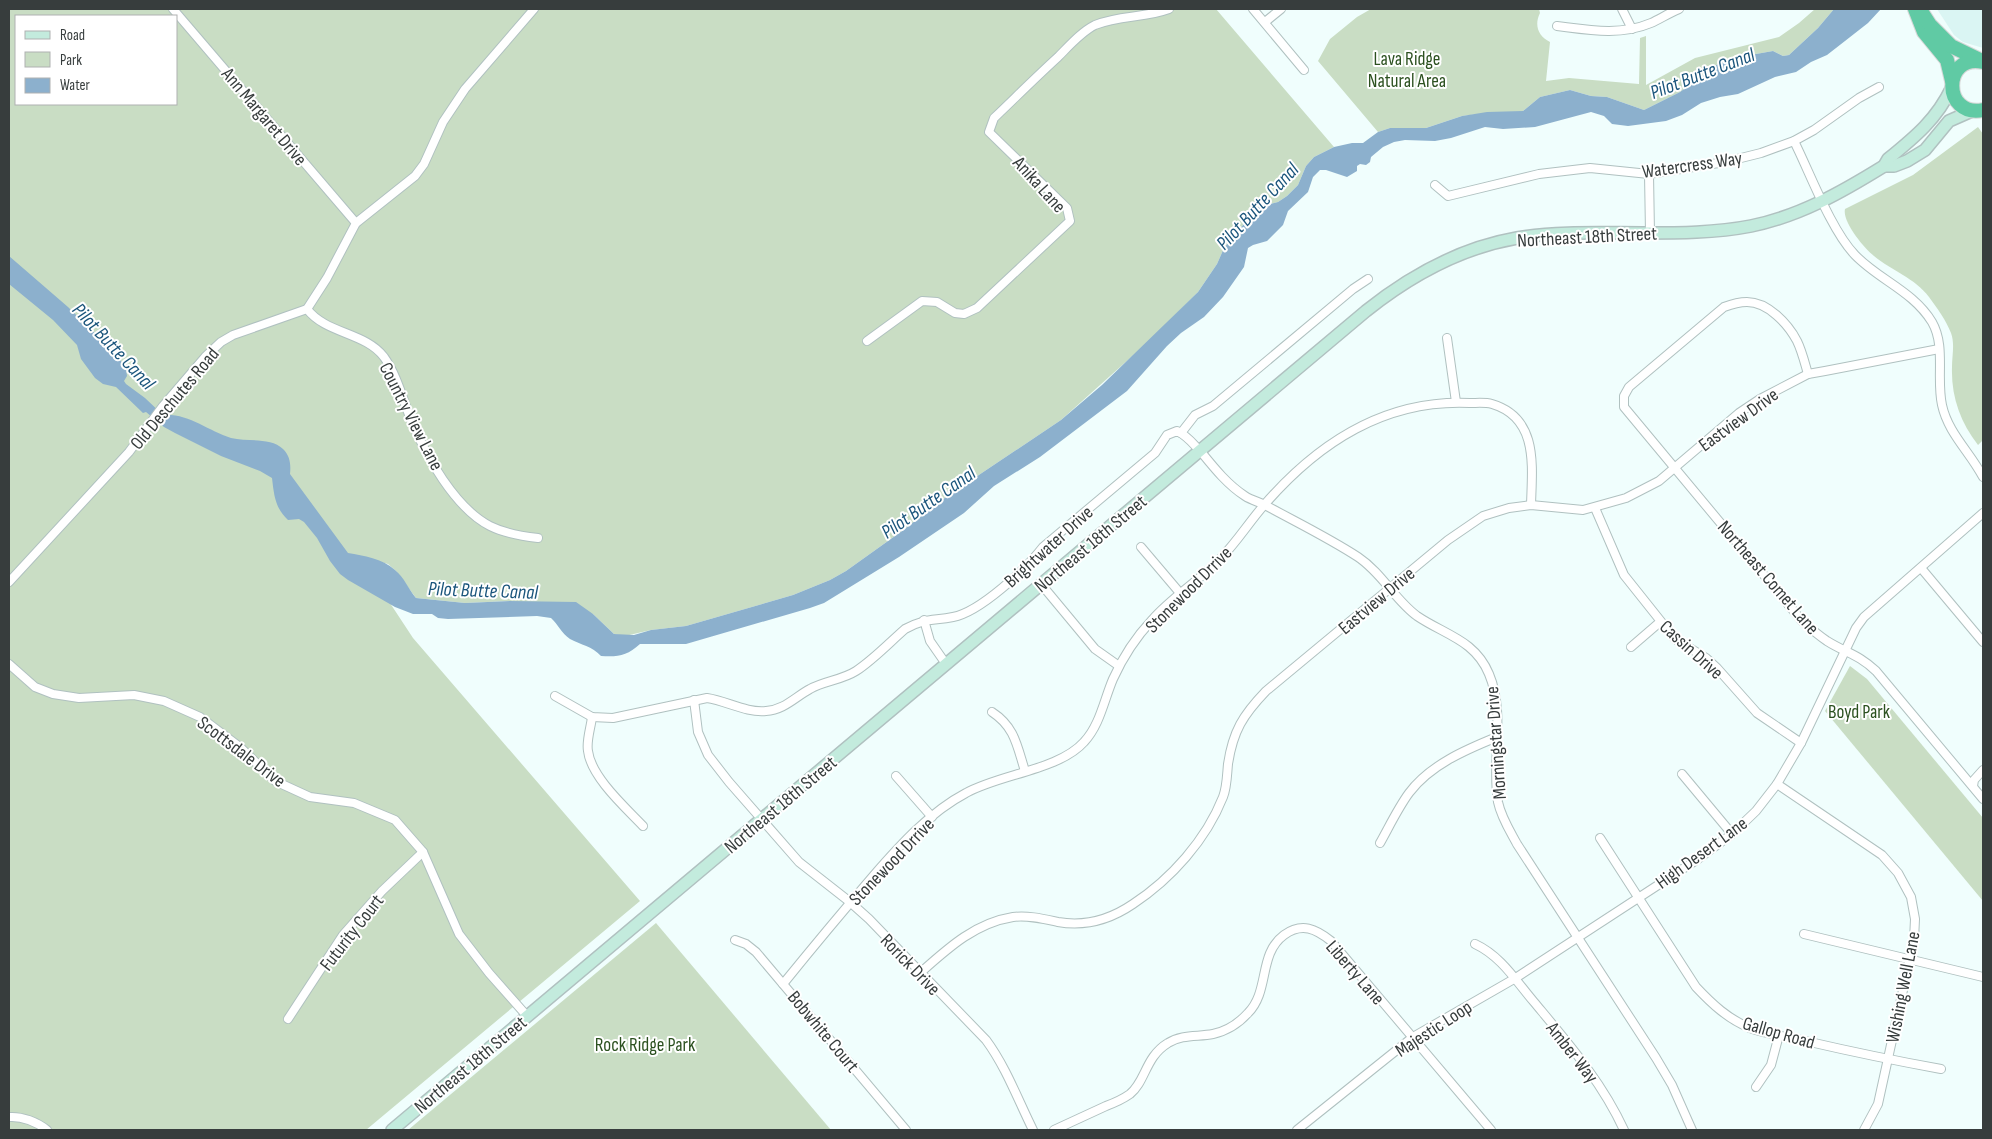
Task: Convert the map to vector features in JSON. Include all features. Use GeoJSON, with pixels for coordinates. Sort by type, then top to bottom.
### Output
{"type":"FeatureCollection","features":[{"type":"Feature","properties":{"kind":"highway"},"geometry":{"type":"LineString","coordinates":[[1915,9],[1924,32],[1947,60],[1957,102],[1963,107],[1980,111]]}},
{"type":"Feature","properties":{"kind":"highway"},"geometry":{"type":"LineString","coordinates":[[1919,9],[1930,25],[1951,46],[1982,61]]}},
{"type":"Feature","properties":{"kind":"highway"},"geometry":{"type":"LineString","coordinates":[[1952,84],[1954,74],[1964,63],[1982,61]]}},
{"type":"Feature","properties":{"kind":"main road","name":"Northeast 18th Street"},"geometry":{"type":"LineString","coordinates":[[1884,166],[1888,159],[1932,119],[1943,106],[1952,84]]}},
{"type":"Feature","properties":{"kind":"main road","name":"Northeast 18th Street"},"geometry":{"type":"LineString","coordinates":[[392,1130],[1380,300],[1409,279],[1434,265],[1470,250],[1518,238],[1560,234],[1725,230],[1752,226],[1778,219],[1823,201],[1884,166],[1894,166],[1907,161],[1925,150],[1949,121],[1980,111]]}},
{"type":"Feature","properties":{"kind":"street","name":"Ann Margaret Drive"},"geometry":{"type":"LineString","coordinates":[[173,9],[356,223]]}},
{"type":"Feature","properties":{"kind":"street"},"geometry":{"type":"LineString","coordinates":[[307,309],[327,278],[356,223],[415,176],[424,164],[443,122],[465,89],[534,9]]}},
{"type":"Feature","properties":{"kind":"street","name":"Anika Lane"},"geometry":{"type":"LineString","coordinates":[[868,341],[922,301],[937,302],[956,313],[964,314],[977,308],[1070,221],[1067,208],[990,132],[994,118],[1093,26],[1111,19],[1137,17],[1169,9]]}},
{"type":"Feature","properties":{"kind":"street"},"geometry":{"type":"LineString","coordinates":[[1253,9],[1304,70]]}},
{"type":"Feature","properties":{"kind":"street"},"geometry":{"type":"LineString","coordinates":[[1265,22],[1281,9]]}},
{"type":"Feature","properties":{"kind":"street"},"geometry":{"type":"LineString","coordinates":[[1622,9],[1632,29]]}},
{"type":"Feature","properties":{"kind":"street"},"geometry":{"type":"LineString","coordinates":[[1558,26],[1608,32],[1632,29],[1652,23],[1679,9]]}},
{"type":"Feature","properties":{"kind":"street","name":"Watercress Way"},"geometry":{"type":"LineString","coordinates":[[1435,185],[1448,196],[1538,174],[1590,168],[1649,174],[1743,158],[1794,141],[1814,130],[1858,98],[1878,88]]}},
{"type":"Feature","properties":{"kind":"street"},"geometry":{"type":"LineString","coordinates":[[1794,141],[1834,225],[1854,254],[1867,267],[1905,292],[1923,309],[1933,324],[1938,336],[1939,377],[1945,416],[1949,426],[1983,477]]}},
{"type":"Feature","properties":{"kind":"street"},"geometry":{"type":"LineString","coordinates":[[1649,174],[1650,233]]}},
{"type":"Feature","properties":{"kind":"street","name":"Brightwater Drive"},"geometry":{"type":"LineString","coordinates":[[555,696],[592,716],[613,718],[707,698],[721,700],[753,711],[767,711],[788,704],[820,683],[842,678],[856,671],[905,629],[924,620],[953,617],[979,606],[1032,561],[1044,547],[1155,453],[1167,435],[1177,431],[1181,433],[1195,415],[1213,406],[1353,289],[1368,280]]}},
{"type":"Feature","properties":{"kind":"street","name":"Northeast Comet Lane"},"geometry":{"type":"LineString","coordinates":[[1808,374],[1798,343],[1792,333],[1768,309],[1747,302],[1724,307],[1629,387],[1624,396],[1624,407],[1802,620],[1816,634],[1864,660],[1876,671],[1983,799]]}},
{"type":"Feature","properties":{"kind":"street","name":"Old Deschutes Road"},"geometry":{"type":"LineString","coordinates":[[9,582],[128,452],[205,356],[221,342],[245,330],[307,309]]}},
{"type":"Feature","properties":{"kind":"street","name":"Country View Lane"},"geometry":{"type":"LineString","coordinates":[[307,309],[321,323],[372,346],[384,358],[412,423],[431,459],[466,510],[490,526],[516,535],[538,538]]}},
{"type":"Feature","properties":{"kind":"street"},"geometry":{"type":"LineString","coordinates":[[1447,338],[1456,402]]}},
{"type":"Feature","properties":{"kind":"street","name":"Eastview Drive"},"geometry":{"type":"LineString","coordinates":[[920,973],[976,928],[993,921],[1015,916],[1061,922],[1086,923],[1103,920],[1119,913],[1160,883],[1179,865],[1213,819],[1224,796],[1233,739],[1240,722],[1251,706],[1266,691],[1463,528],[1483,516],[1509,508],[1531,505],[1583,510],[1626,498],[1645,489],[1675,468],[1746,408],[1808,374],[1939,349]]}},
{"type":"Feature","properties":{"kind":"street","name":"Stonewood Drrive"},"geometry":{"type":"LineString","coordinates":[[784,984],[850,902],[896,850],[932,817],[966,793],[1025,770],[1056,762],[1084,743],[1095,728],[1119,666],[1151,621],[1180,593],[1220,560],[1264,505],[1293,475],[1342,435],[1362,424],[1408,408],[1456,402],[1491,404],[1508,412],[1521,425],[1530,443],[1533,462],[1531,505]]}},
{"type":"Feature","properties":{"kind":"street"},"geometry":{"type":"LineString","coordinates":[[1181,433],[1188,437],[1200,451]]}},
{"type":"Feature","properties":{"kind":"street","name":"Morningstar Drive"},"geometry":{"type":"LineString","coordinates":[[1200,451],[1229,484],[1246,496],[1360,559],[1390,588],[1404,605],[1418,616],[1454,635],[1468,645],[1479,657],[1494,686],[1497,737],[1496,786],[1498,804],[1505,822],[1517,844],[1656,1058],[1672,1085],[1692,1130]]}},
{"type":"Feature","properties":{"kind":"street","name":"Cassin Drive"},"geometry":{"type":"LineString","coordinates":[[1595,508],[1624,575],[1660,622],[1675,639],[1706,658],[1717,668],[1757,713],[1801,743]]}},
{"type":"Feature","properties":{"kind":"street","name":"High Desert Lane"},"geometry":{"type":"LineString","coordinates":[[1577,937],[1732,834],[1756,811],[1777,784],[1801,743],[1856,628],[1864,617],[1983,513]]}},
{"type":"Feature","properties":{"kind":"street"},"geometry":{"type":"LineString","coordinates":[[1141,547],[1180,593]]}},
{"type":"Feature","properties":{"kind":"street"},"geometry":{"type":"LineString","coordinates":[[1921,568],[1983,642]]}},
{"type":"Feature","properties":{"kind":"street"},"geometry":{"type":"LineString","coordinates":[[1041,584],[1094,649],[1119,666]]}},
{"type":"Feature","properties":{"kind":"street"},"geometry":{"type":"LineString","coordinates":[[924,620],[930,641],[946,664]]}},
{"type":"Feature","properties":{"kind":"street"},"geometry":{"type":"LineString","coordinates":[[1631,647],[1660,622]]}},
{"type":"Feature","properties":{"kind":"street","name":"Scottsdale Drive"},"geometry":{"type":"LineString","coordinates":[[9,664],[35,687],[52,694],[79,698],[134,695],[164,701],[200,717],[241,748],[275,781],[310,797],[354,803],[395,820],[423,852],[460,934],[527,1016]]}},
{"type":"Feature","properties":{"kind":"street","name":"Rorick Drive"},"geometry":{"type":"LineString","coordinates":[[694,700],[698,732],[708,755],[799,862],[850,902],[986,1040],[995,1053],[1032,1130]]}},
{"type":"Feature","properties":{"kind":"street"},"geometry":{"type":"LineString","coordinates":[[992,712],[1009,726],[1015,737],[1025,770]]}},
{"type":"Feature","properties":{"kind":"street"},"geometry":{"type":"LineString","coordinates":[[592,716],[588,751],[592,766],[603,782],[643,826]]}},
{"type":"Feature","properties":{"kind":"street"},"geometry":{"type":"LineString","coordinates":[[1380,843],[1409,793],[1423,778],[1442,763],[1471,747],[1497,737]]}},
{"type":"Feature","properties":{"kind":"street"},"geometry":{"type":"LineString","coordinates":[[1973,786],[1974,780],[1983,770]]}},
{"type":"Feature","properties":{"kind":"street"},"geometry":{"type":"LineString","coordinates":[[1682,774],[1732,834]]}},
{"type":"Feature","properties":{"kind":"street"},"geometry":{"type":"LineString","coordinates":[[896,776],[932,817]]}},
{"type":"Feature","properties":{"kind":"street","name":"Wishing Well Lane"},"geometry":{"type":"LineString","coordinates":[[1777,784],[1882,855],[1898,873],[1910,897],[1915,919],[1914,940],[1878,1104],[1864,1130]]}},
{"type":"Feature","properties":{"kind":"street","name":"Gallop Road"},"geometry":{"type":"LineString","coordinates":[[1600,838],[1682,967],[1712,1004],[1729,1016],[1751,1028],[1940,1069]]}},
{"type":"Feature","properties":{"kind":"street","name":"Futurity Court"},"geometry":{"type":"LineString","coordinates":[[288,1018],[343,935],[382,891],[423,852]]}},
{"type":"Feature","properties":{"kind":"street","name":"Liberty Lane"},"geometry":{"type":"LineString","coordinates":[[1054,1130],[1130,1094],[1152,1058],[1169,1042],[1182,1037],[1212,1034],[1226,1030],[1237,1023],[1250,1012],[1258,1000],[1264,970],[1275,944],[1294,929],[1307,927],[1319,932],[1331,942],[1491,1130]]}},
{"type":"Feature","properties":{"kind":"street"},"geometry":{"type":"LineString","coordinates":[[1804,934],[1983,977]]}},
{"type":"Feature","properties":{"kind":"street","name":"Majestic Loop"},"geometry":{"type":"LineString","coordinates":[[1297,1130],[1413,1037],[1514,978],[1577,937]]}},
{"type":"Feature","properties":{"kind":"street","name":"Bobwhite Court"},"geometry":{"type":"LineString","coordinates":[[735,940],[746,944],[756,952],[906,1130]]}},
{"type":"Feature","properties":{"kind":"street","name":"Amber Way"},"geometry":{"type":"LineString","coordinates":[[1475,944],[1496,957],[1587,1068],[1604,1092],[1624,1130]]}},
{"type":"Feature","properties":{"kind":"street"},"geometry":{"type":"LineString","coordinates":[[1756,1087],[1764,1078],[1771,1065],[1779,1035]]}},
{"type":"Feature","properties":{"kind":"street"},"geometry":{"type":"LineString","coordinates":[[9,1116],[17,1116],[42,1126],[47,1130]]}},
{"type":"Feature","properties":{"kind":"shaded area"},"geometry":{"type":"Polygon","coordinates":[[[1937,9],[1983,9],[1983,48],[1963,42],[1954,35],[1937,9]]]}},
{"type":"Feature","properties":{"kind":"green space"},"geometry":{"type":"Polygon","coordinates":[[[9,9],[1216,9],[1334,147],[1314,157],[1306,166],[1298,185],[1287,196],[1278,202],[1258,207],[1224,248],[1217,264],[1198,292],[1148,342],[1061,420],[946,497],[846,571],[830,580],[793,595],[686,626],[651,630],[625,636],[614,634],[593,614],[510,601],[465,603],[416,598],[396,571],[388,564],[359,556],[413,638],[640,901],[366,1130],[9,1130],[9,9]]]}},
{"type":"Feature","properties":{"kind":"green space","name":"Lava Ridge Natural Area"},"geometry":{"type":"Polygon","coordinates":[[[1371,9],[1539,9],[1538,30],[1550,42],[1546,81],[1569,78],[1639,84],[1640,38],[1646,36],[1646,85],[1695,58],[1779,37],[1815,9],[1834,9],[1818,28],[1789,55],[1783,56],[1773,51],[1739,57],[1718,64],[1680,92],[1644,110],[1607,97],[1591,96],[1570,90],[1540,97],[1523,111],[1516,113],[1487,113],[1462,116],[1426,128],[1390,128],[1378,132],[1318,61],[1330,39],[1357,17],[1371,9]]]}},
{"type":"Feature","properties":{"kind":"green space"},"geometry":{"type":"Polygon","coordinates":[[[1978,127],[1983,134],[1983,440],[1978,445],[1966,427],[1955,398],[1952,378],[1953,341],[1944,319],[1923,290],[1874,256],[1865,247],[1850,227],[1845,209],[1913,175],[1978,127]]]}},
{"type":"Feature","properties":{"kind":"green space","name":"Boyd Park"},"geometry":{"type":"Polygon","coordinates":[[[1850,666],[1867,679],[1983,818],[1983,901],[1825,711],[1850,666]]]}},
{"type":"Feature","properties":{"kind":"green space","name":"Rock Ridge Park"},"geometry":{"type":"Polygon","coordinates":[[[656,923],[831,1130],[408,1130],[656,923]]]}},
{"type":"Feature","properties":{"kind":"water"},"geometry":{"type":"Polygon","coordinates":[[[1834,9],[1881,9],[1868,23],[1827,55],[1811,62],[1796,72],[1775,77],[1738,94],[1701,103],[1682,115],[1666,121],[1628,126],[1612,124],[1604,116],[1591,112],[1535,127],[1503,129],[1485,127],[1435,141],[1405,140],[1394,142],[1383,147],[1371,157],[1370,162],[1366,165],[1360,164],[1357,166],[1357,171],[1347,177],[1326,170],[1320,170],[1313,177],[1308,192],[1288,211],[1283,225],[1267,241],[1248,248],[1244,267],[1223,297],[1204,317],[1181,333],[1167,346],[1127,391],[1040,457],[994,486],[964,513],[899,557],[824,603],[686,644],[640,644],[631,651],[617,656],[601,656],[590,648],[570,639],[551,618],[537,616],[448,619],[438,618],[432,614],[413,614],[395,607],[348,580],[340,574],[330,561],[317,538],[304,522],[299,519],[288,520],[280,511],[276,501],[272,478],[260,471],[221,456],[164,427],[146,412],[143,413],[116,387],[103,384],[95,378],[81,359],[77,345],[53,320],[9,284],[9,256],[68,307],[105,343],[126,369],[127,376],[124,381],[126,384],[163,415],[181,417],[231,438],[266,441],[278,445],[290,460],[290,474],[348,553],[373,558],[390,566],[401,576],[416,598],[465,603],[510,601],[576,602],[593,614],[614,634],[634,635],[651,630],[686,626],[793,595],[830,580],[846,571],[902,531],[946,497],[1061,420],[1102,385],[1198,292],[1217,264],[1224,248],[1258,207],[1278,202],[1287,196],[1298,185],[1306,166],[1314,157],[1334,147],[1352,143],[1363,143],[1378,132],[1390,128],[1426,128],[1462,116],[1487,112],[1523,111],[1540,97],[1570,90],[1591,96],[1607,97],[1644,110],[1680,92],[1718,64],[1739,57],[1773,51],[1783,56],[1789,55],[1818,28],[1834,9]]]}},
{"type":"Feature","properties":{"kind":"water label","name":"Pilot Butte Canal"},"geometry":{"type":"Point","coordinates":[1702,73]}},
{"type":"Feature","properties":{"kind":"water label","name":"Pilot Butte Canal"},"geometry":{"type":"Point","coordinates":[1257,206]}},
{"type":"Feature","properties":{"kind":"water label","name":"Pilot Butte Canal"},"geometry":{"type":"Point","coordinates":[114,346]}},
{"type":"Feature","properties":{"kind":"water label","name":"Pilot Butte Canal"},"geometry":{"type":"Point","coordinates":[928,502]}},
{"type":"Feature","properties":{"kind":"water label","name":"Pilot Butte Canal"},"geometry":{"type":"Point","coordinates":[483,590]}}]}
